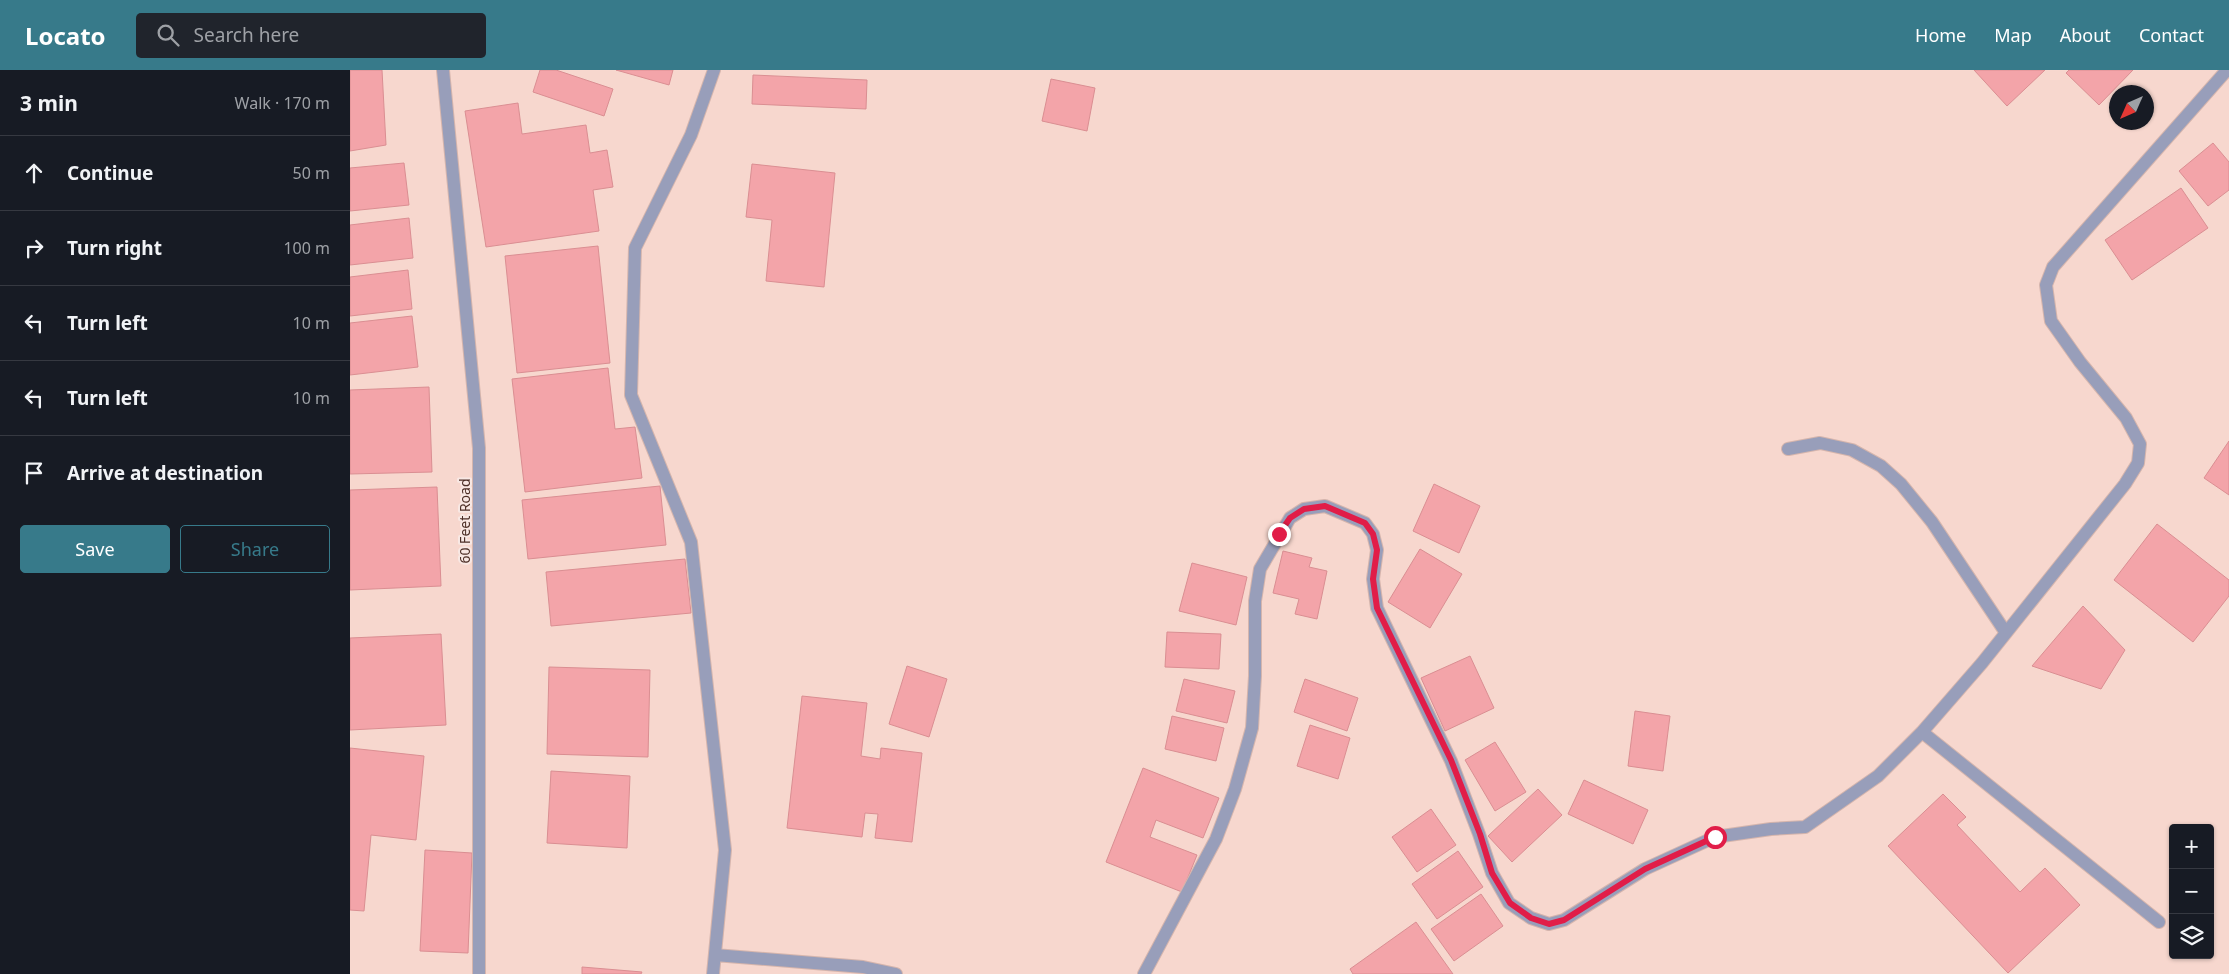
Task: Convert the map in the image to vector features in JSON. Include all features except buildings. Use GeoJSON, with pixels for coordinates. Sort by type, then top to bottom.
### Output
{"type":"FeatureCollection","features":[{"type":"Feature","properties":{"kind":"street","name":"60 Feet Road"},"geometry":{"type":"LineString","coordinates":[[443,70],[478,448],[479,974]]}},
{"type":"Feature","properties":{"kind":"street"},"geometry":{"type":"LineString","coordinates":[[713,974],[725,850],[691,542],[631,395],[635,248],[691,135],[714,70]]}},
{"type":"Feature","properties":{"kind":"street"},"geometry":{"type":"LineString","coordinates":[[1144,974],[1216,839],[1235,790],[1252,728],[1255,676],[1255,600],[1260,569],[1290,518],[1304,509],[1325,506],[1365,523],[1373,534],[1377,550],[1373,579],[1377,608],[1451,760],[1480,834],[1492,873],[1510,903],[1531,918],[1549,924],[1564,920],[1645,869],[1715,837],[1771,829],[1805,828],[1878,776],[1922,732],[2006,633],[2125,484],[2138,463],[2140,444],[2126,418],[2080,362],[2051,320],[2046,285],[2053,267],[2227,70]]}},
{"type":"Feature","properties":{"kind":"street"},"geometry":{"type":"LineString","coordinates":[[1788,449],[1820,443],[1852,450],[1881,466],[1901,484],[1932,522],[2006,633]]}},
{"type":"Feature","properties":{"kind":"street"},"geometry":{"type":"LineString","coordinates":[[1922,732],[2159,922]]}},
{"type":"Feature","properties":{"kind":"street"},"geometry":{"type":"LineString","coordinates":[[715,955],[863,967],[896,974]]}},
{"type":"Feature","properties":{"kind":"route"},"geometry":{"type":"LineString","coordinates":[[1279,534],[1290,518],[1304,509],[1325,506],[1365,523],[1373,534],[1377,550],[1373,579],[1377,608],[1451,760],[1480,834],[1492,873],[1510,903],[1531,918],[1549,924],[1564,920],[1645,869],[1715,837]]}}]}
